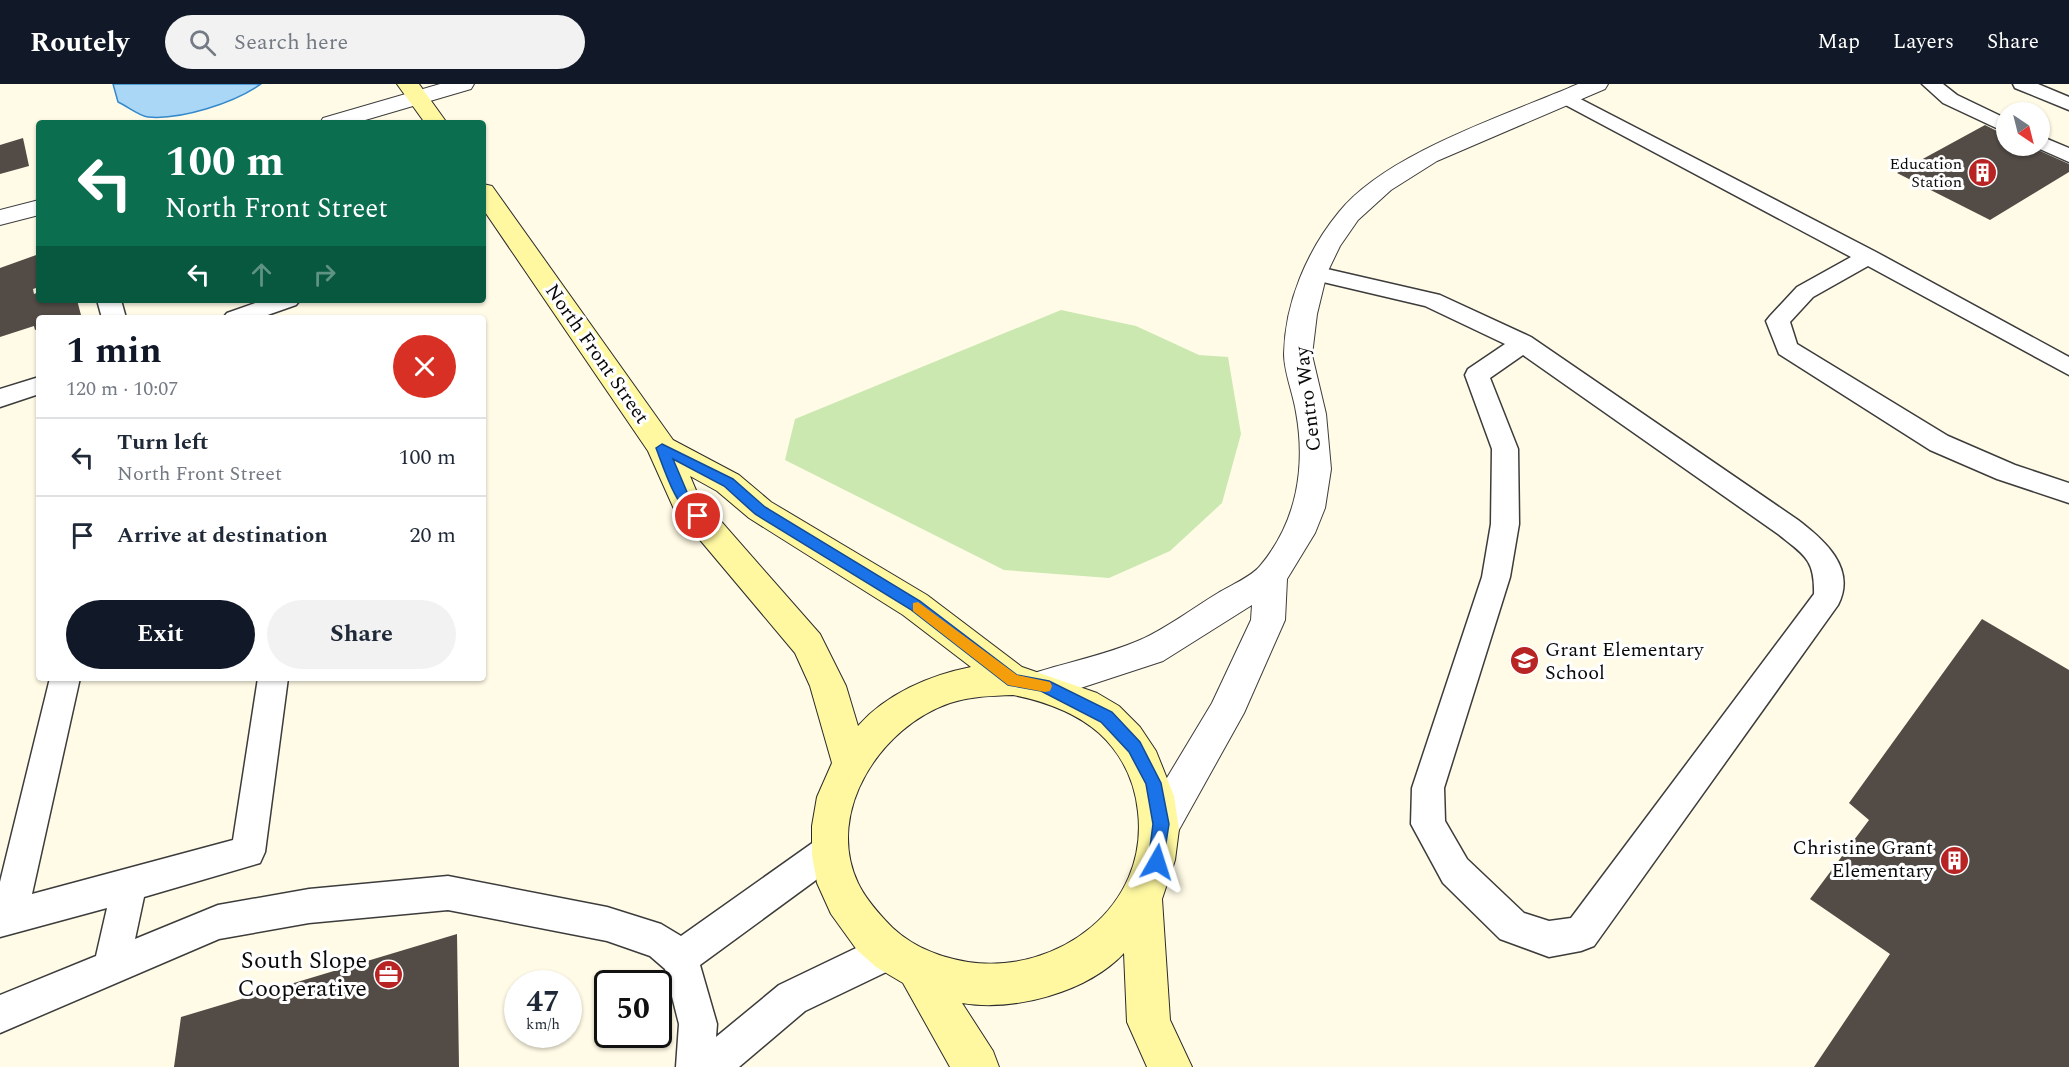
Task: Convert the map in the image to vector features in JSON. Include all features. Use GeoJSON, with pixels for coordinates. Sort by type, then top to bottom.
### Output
{"type":"FeatureCollection","features":[{"type":"Feature","properties":{"kind":"main road"},"geometry":{"type":"LineString","coordinates":[[413,91],[434,120]]}},
{"type":"Feature","properties":{"kind":"main road","name":"North Front Street"},"geometry":{"type":"LineString","coordinates":[[486,195],[662,448],[685,501],[808,644],[828,686],[850,762]]}},
{"type":"Feature","properties":{"kind":"main road"},"geometry":{"type":"LineString","coordinates":[[662,448],[728,483],[760,510],[915,605],[1028,683],[1107,717],[1135,747],[1153,783],[1161,824],[1157,862],[1142,900],[1112,938],[1071,967],[1021,984],[970,985],[905,961],[873,939],[843,896],[830,850],[833,804],[850,762],[881,725],[920,698],[966,683],[1028,683]]}},
{"type":"Feature","properties":{"kind":"main road"},"geometry":{"type":"LineString","coordinates":[[1142,900],[1149,1022],[1170,1067]]}},
{"type":"Feature","properties":{"kind":"main road"},"geometry":{"type":"LineString","coordinates":[[905,961],[977,1067]]}},
{"type":"Feature","properties":{"kind":"street"},"geometry":{"type":"LineString","coordinates":[[339,120],[413,91],[463,84]]}},
{"type":"Feature","properties":{"kind":"street","name":"Centro Way"},"geometry":{"type":"LineString","coordinates":[[1028,683],[1151,651],[1271,578],[1299,533],[1309,508],[1316,469],[1311,414],[1298,355],[1303,314],[1314,273],[1327,246],[1349,214],[1382,184],[1429,156],[1597,84]]}},
{"type":"Feature","properties":{"kind":"street"},"geometry":{"type":"LineString","coordinates":[[0,218],[36,208]]}},
{"type":"Feature","properties":{"kind":"street","name":"Centro Way"},"geometry":{"type":"LineString","coordinates":[[1161,824],[1226,713],[1268,620],[1271,578]]}},
{"type":"Feature","properties":{"kind":"lane"},"geometry":{"type":"LineString","coordinates":[[1932,84],[1950,99],[1996,122]]}},
{"type":"Feature","properties":{"kind":"lane"},"geometry":{"type":"LineString","coordinates":[[2022,84],[2069,104]]}},
{"type":"Feature","properties":{"kind":"lane"},"geometry":{"type":"LineString","coordinates":[[1564,97],[1868,257],[2069,367]]}},
{"type":"Feature","properties":{"kind":"lane"},"geometry":{"type":"LineString","coordinates":[[2050,147],[2069,156]]}},
{"type":"Feature","properties":{"kind":"lane"},"geometry":{"type":"LineString","coordinates":[[1868,257],[1805,292],[1778,321],[1787,348],[1939,443],[2007,472],[2069,494]]}},
{"type":"Feature","properties":{"kind":"lane"},"geometry":{"type":"LineString","coordinates":[[1314,273],[1432,300],[1523,343],[1788,527],[1812,546],[1829,569],[1828,597],[1581,934],[1549,939],[1513,927],[1455,871],[1428,824],[1428,788],[1496,577],[1504,524],[1504,449],[1477,375],[1523,343]]}},
{"type":"Feature","properties":{"kind":"lane"},"geometry":{"type":"LineString","coordinates":[[244,315],[279,303]]}},
{"type":"Feature","properties":{"kind":"lane"},"geometry":{"type":"LineString","coordinates":[[0,398],[36,386]]}},
{"type":"Feature","properties":{"kind":"lane"},"geometry":{"type":"LineString","coordinates":[[64,681],[5,919],[248,852],[273,681]]}},
{"type":"Feature","properties":{"kind":"lane"},"geometry":{"type":"LineString","coordinates":[[680,958],[830,850]]}},
{"type":"Feature","properties":{"kind":"lane"},"geometry":{"type":"LineString","coordinates":[[111,968],[129,885]]}},
{"type":"Feature","properties":{"kind":"lane"},"geometry":{"type":"LineString","coordinates":[[0,1014],[218,922],[309,906],[448,892],[607,924],[661,942],[680,958],[698,1024],[695,1067]]}},
{"type":"Feature","properties":{"kind":"lane"},"geometry":{"type":"LineString","coordinates":[[709,1067],[792,998],[905,961]]}},
{"type":"Feature","properties":{"kind":"green space"},"geometry":{"type":"Polygon","coordinates":[[[1061,310],[1136,326],[1199,355],[1228,357],[1241,434],[1222,503],[1170,551],[1109,578],[1004,570],[785,460],[795,419],[1061,310]]]}},
{"type":"Feature","properties":{"kind":"water"},"geometry":{"type":"Polygon","coordinates":[[[113,84],[261,84],[237,98],[207,109],[176,116],[148,117],[118,102],[113,84]]]}},
{"type":"Feature","properties":{"kind":"building","name":"Education Station"},"geometry":{"type":"Polygon","coordinates":[[[1985,125],[1996,130],[1996,156],[2050,155],[2069,164],[2069,172],[1990,220],[1897,173],[1985,125]]]}},
{"type":"Feature","properties":{"kind":"building"},"geometry":{"type":"Polygon","coordinates":[[[23,138],[29,166],[0,174],[0,145],[23,138]]]}},
{"type":"Feature","properties":{"kind":"building"},"geometry":{"type":"Polygon","coordinates":[[[36,255],[36,288],[33,289],[34,294],[36,293],[36,303],[78,303],[81,315],[36,315],[36,330],[34,326],[0,337],[0,268],[36,255]]]}},
{"type":"Feature","properties":{"kind":"building","name":"Christine Grant Elementary"},"geometry":{"type":"Polygon","coordinates":[[[1982,619],[2069,670],[2069,1067],[1814,1067],[1890,954],[1810,899],[1869,820],[1849,803],[1982,619]]]}},
{"type":"Feature","properties":{"kind":"building","name":"South Slope Cooperative"},"geometry":{"type":"Polygon","coordinates":[[[457,934],[459,1067],[174,1067],[181,1017],[457,934]]]}},
{"type":"Feature","properties":{"kind":"slow traffic"},"geometry":{"type":"LineString","coordinates":[[918,607],[1013,680],[1045,686]]}},
{"type":"Feature","properties":{"kind":"place","name":"Education Station"},"geometry":{"type":"Point","coordinates":[1983,173]}},
{"type":"Feature","properties":{"kind":"place","name":"Grant Elementary School"},"geometry":{"type":"Point","coordinates":[1524,661]}},
{"type":"Feature","properties":{"kind":"place","name":"Christine Grant Elementary"},"geometry":{"type":"Point","coordinates":[1954,860]}},
{"type":"Feature","properties":{"kind":"place","name":"South Slope Cooperative"},"geometry":{"type":"Point","coordinates":[388,975]}},
{"type":"Feature","properties":{"kind":"route"},"geometry":{"type":"LineString","coordinates":[[698,516],[685,501],[662,448],[728,483],[760,510],[915,605],[1013,680],[1044,686],[1107,717],[1135,747],[1153,783],[1161,824],[1157,862]]}}]}
